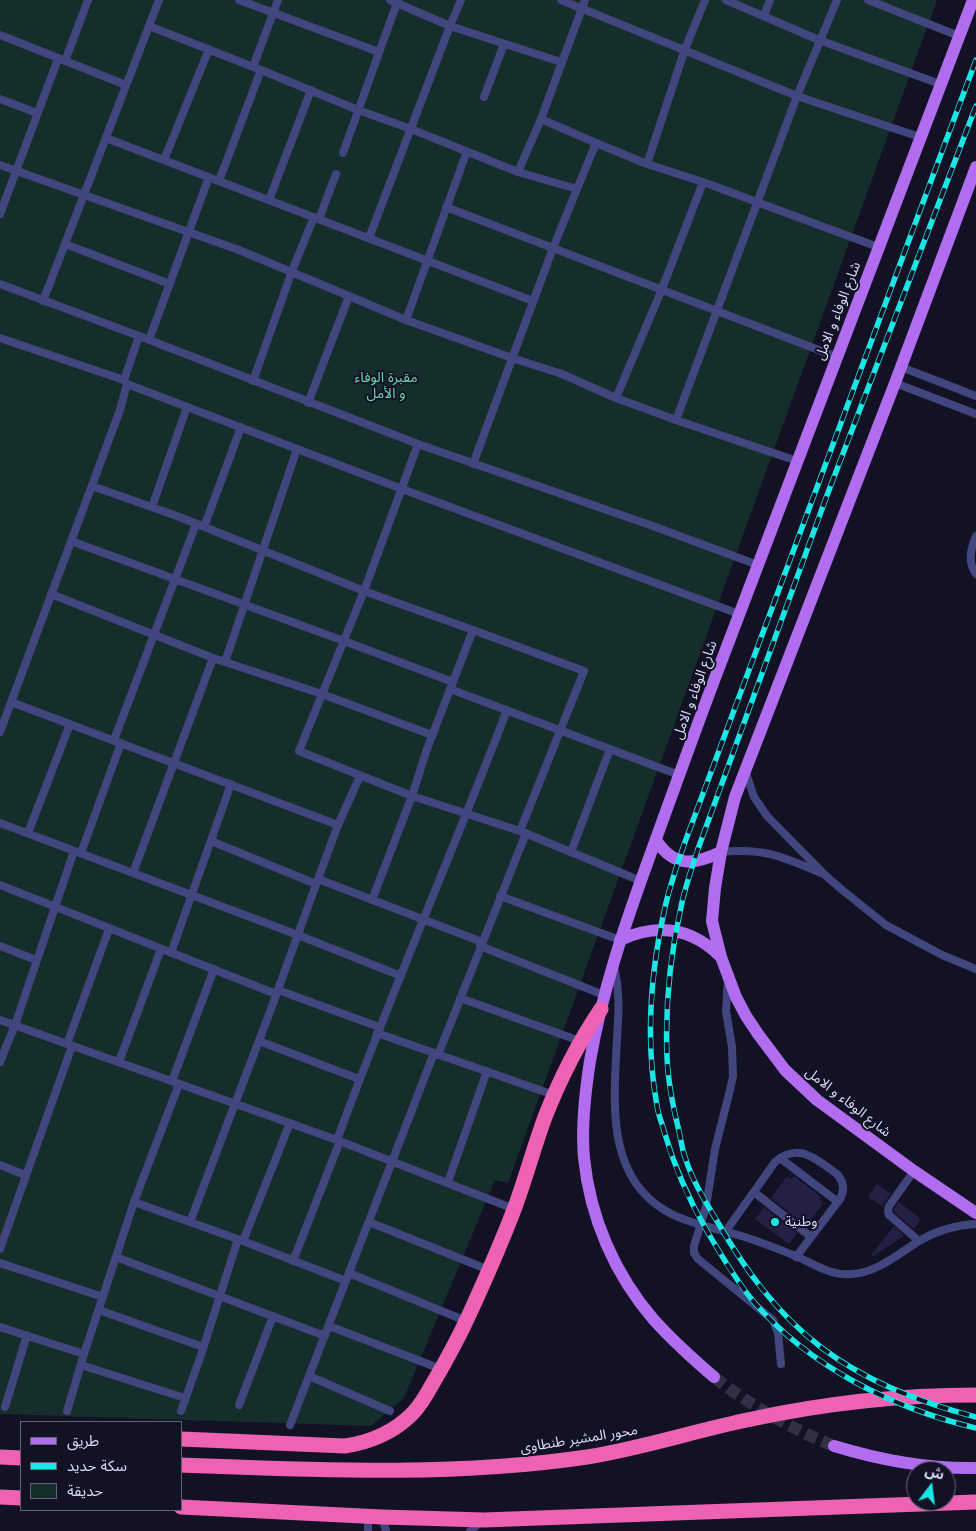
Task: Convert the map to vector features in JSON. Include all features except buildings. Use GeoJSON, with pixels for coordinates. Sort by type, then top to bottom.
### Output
{"type":"FeatureCollection","features":[{"type":"Feature","properties":{"kind":"highway"},"geometry":{"type":"LineString","coordinates":[[182,1439],[345,1446],[366,1442],[387,1433],[406,1420],[420,1404],[466,1321],[514,1209],[540,1130],[554,1095],[580,1041],[602,1002]]}},
{"type":"Feature","properties":{"kind":"highway","name":"محور المشير طنطاوى"},"geometry":{"type":"LineString","coordinates":[[182,1465],[287,1469],[460,1468],[546,1462],[631,1448],[751,1419],[830,1405],[914,1397],[976,1395]]}},
{"type":"Feature","properties":{"kind":"highway"},"geometry":{"type":"LineString","coordinates":[[0,1457],[20,1458]]}},
{"type":"Feature","properties":{"kind":"highway"},"geometry":{"type":"LineString","coordinates":[[0,1497],[20,1498]]}},
{"type":"Feature","properties":{"kind":"highway"},"geometry":{"type":"LineString","coordinates":[[182,1506],[376,1524],[976,1502]]}},
{"type":"Feature","properties":{"kind":"main road","name":"شارع الوفاء و الامل"},"geometry":{"type":"LineString","coordinates":[[714,1377],[673,1340],[636,1297],[617,1265],[598,1223],[587,1178],[583,1130],[588,1072],[602,1002],[613,962],[641,881],[739,614],[972,0]]}},
{"type":"Feature","properties":{"kind":"main road","name":"شارع الوفاء و الامل"},"geometry":{"type":"LineString","coordinates":[[976,167],[895,383],[745,769],[728,822],[721,852],[712,921],[720,957],[736,997],[754,1028],[785,1070],[817,1100],[914,1172],[976,1213]]}},
{"type":"Feature","properties":{"kind":"main road"},"geometry":{"type":"LineString","coordinates":[[656,840],[671,857],[686,862],[702,861],[721,852]]}},
{"type":"Feature","properties":{"kind":"main road"},"geometry":{"type":"LineString","coordinates":[[620,940],[646,931],[673,931],[684,933],[699,940],[713,949],[720,957]]}},
{"type":"Feature","properties":{"kind":"main road"},"geometry":{"type":"LineString","coordinates":[[834,1446],[887,1461],[915,1465],[976,1468]]}},
{"type":"Feature","properties":{"kind":"lane"},"geometry":{"type":"LineString","coordinates":[[0,214],[37,113],[88,0]]}},
{"type":"Feature","properties":{"kind":"lane"},"geometry":{"type":"LineString","coordinates":[[43,301],[159,0]]}},
{"type":"Feature","properties":{"kind":"lane"},"geometry":{"type":"LineString","coordinates":[[239,0],[379,52]]}},
{"type":"Feature","properties":{"kind":"lane"},"geometry":{"type":"LineString","coordinates":[[219,181],[278,0]]}},
{"type":"Feature","properties":{"kind":"lane"},"geometry":{"type":"LineString","coordinates":[[369,238],[461,0]]}},
{"type":"Feature","properties":{"kind":"lane"},"geometry":{"type":"LineString","coordinates":[[561,0],[584,4],[797,96],[920,137]]}},
{"type":"Feature","properties":{"kind":"lane"},"geometry":{"type":"LineString","coordinates":[[647,164],[685,49],[705,0]]}},
{"type":"Feature","properties":{"kind":"lane"},"geometry":{"type":"LineString","coordinates":[[726,0],[819,40],[940,84]]}},
{"type":"Feature","properties":{"kind":"lane"},"geometry":{"type":"LineString","coordinates":[[764,16],[770,0]]}},
{"type":"Feature","properties":{"kind":"lane"},"geometry":{"type":"LineString","coordinates":[[676,420],[718,311],[756,202],[836,0]]}},
{"type":"Feature","properties":{"kind":"lane"},"geometry":{"type":"LineString","coordinates":[[868,0],[959,36]]}},
{"type":"Feature","properties":{"kind":"lane"},"geometry":{"type":"LineString","coordinates":[[343,153],[395,1],[450,26],[561,62]]}},
{"type":"Feature","properties":{"kind":"lane"},"geometry":{"type":"LineString","coordinates":[[518,172],[541,119],[584,4]]}},
{"type":"Feature","properties":{"kind":"lane"},"geometry":{"type":"LineString","coordinates":[[149,26],[518,172],[577,189]]}},
{"type":"Feature","properties":{"kind":"lane"},"geometry":{"type":"LineString","coordinates":[[0,35],[126,85]]}},
{"type":"Feature","properties":{"kind":"lane"},"geometry":{"type":"LineString","coordinates":[[484,97],[504,44]]}},
{"type":"Feature","properties":{"kind":"lane"},"geometry":{"type":"LineString","coordinates":[[164,160],[209,50]]}},
{"type":"Feature","properties":{"kind":"lane"},"geometry":{"type":"LineString","coordinates":[[269,200],[311,90]]}},
{"type":"Feature","properties":{"kind":"lane"},"geometry":{"type":"LineString","coordinates":[[0,99],[37,113]]}},
{"type":"Feature","properties":{"kind":"lane"},"geometry":{"type":"LineString","coordinates":[[541,119],[647,164],[703,182],[878,247]]}},
{"type":"Feature","properties":{"kind":"lane"},"geometry":{"type":"LineString","coordinates":[[106,138],[533,301]]}},
{"type":"Feature","properties":{"kind":"lane"},"geometry":{"type":"LineString","coordinates":[[473,464],[552,248],[596,143]]}},
{"type":"Feature","properties":{"kind":"lane"},"geometry":{"type":"LineString","coordinates":[[406,320],[426,260],[467,151]]}},
{"type":"Feature","properties":{"kind":"lane"},"geometry":{"type":"LineString","coordinates":[[0,164],[84,196],[239,250],[406,320],[562,374],[616,398],[676,420],[797,461]]}},
{"type":"Feature","properties":{"kind":"lane"},"geometry":{"type":"LineString","coordinates":[[253,381],[292,272],[336,174]]}},
{"type":"Feature","properties":{"kind":"lane"},"geometry":{"type":"LineString","coordinates":[[148,340],[209,177]]}},
{"type":"Feature","properties":{"kind":"lane"},"geometry":{"type":"LineString","coordinates":[[616,398],[662,289],[703,182]]}},
{"type":"Feature","properties":{"kind":"lane"},"geometry":{"type":"LineString","coordinates":[[446,207],[837,357]]}},
{"type":"Feature","properties":{"kind":"lane"},"geometry":{"type":"LineString","coordinates":[[65,244],[170,284]]}},
{"type":"Feature","properties":{"kind":"lane"},"geometry":{"type":"LineString","coordinates":[[0,284],[418,444],[758,565]]}},
{"type":"Feature","properties":{"kind":"lane"},"geometry":{"type":"LineString","coordinates":[[308,402],[348,296]]}},
{"type":"Feature","properties":{"kind":"lane"},"geometry":{"type":"LineString","coordinates":[[0,732],[120,410],[125,382],[140,336]]}},
{"type":"Feature","properties":{"kind":"lane"},"geometry":{"type":"LineString","coordinates":[[0,338],[125,382],[402,489],[739,614]]}},
{"type":"Feature","properties":{"kind":"lane"},"geometry":{"type":"LineString","coordinates":[[901,367],[976,396]]}},
{"type":"Feature","properties":{"kind":"lane"},"geometry":{"type":"LineString","coordinates":[[895,383],[976,414]]}},
{"type":"Feature","properties":{"kind":"lane"},"geometry":{"type":"LineString","coordinates":[[152,507],[187,407]]}},
{"type":"Feature","properties":{"kind":"lane"},"geometry":{"type":"LineString","coordinates":[[204,527],[241,427]]}},
{"type":"Feature","properties":{"kind":"lane"},"geometry":{"type":"LineString","coordinates":[[418,444],[364,591],[298,751],[412,796],[523,832],[641,881]]}},
{"type":"Feature","properties":{"kind":"lane"},"geometry":{"type":"LineString","coordinates":[[225,662],[297,449]]}},
{"type":"Feature","properties":{"kind":"lane"},"geometry":{"type":"LineString","coordinates":[[92,486],[204,527],[364,591],[584,671],[560,730],[500,896],[290,1424]]}},
{"type":"Feature","properties":{"kind":"lane"},"geometry":{"type":"LineString","coordinates":[[0,1062],[15,1025],[54,906],[78,852],[196,524]]}},
{"type":"Feature","properties":{"kind":"lane"},"geometry":{"type":"LineString","coordinates":[[976,536],[970,551],[970,558],[976,574]]}},
{"type":"Feature","properties":{"kind":"lane"},"geometry":{"type":"LineString","coordinates":[[71,541],[344,641],[507,710],[679,775]]}},
{"type":"Feature","properties":{"kind":"lane"},"geometry":{"type":"LineString","coordinates":[[52,594],[213,658],[322,694],[432,735]]}},
{"type":"Feature","properties":{"kind":"lane"},"geometry":{"type":"LineString","coordinates":[[372,900],[412,796],[432,735],[473,630]]}},
{"type":"Feature","properties":{"kind":"lane"},"geometry":{"type":"LineString","coordinates":[[133,873],[213,658]]}},
{"type":"Feature","properties":{"kind":"lane"},"geometry":{"type":"LineString","coordinates":[[11,702],[338,825]]}},
{"type":"Feature","properties":{"kind":"lane"},"geometry":{"type":"LineString","coordinates":[[293,1261],[378,1030],[468,814],[507,710]]}},
{"type":"Feature","properties":{"kind":"lane"},"geometry":{"type":"LineString","coordinates":[[28,833],[70,724]]}},
{"type":"Feature","properties":{"kind":"lane"},"geometry":{"type":"LineString","coordinates":[[571,852],[610,749]]}},
{"type":"Feature","properties":{"kind":"lane"},"geometry":{"type":"LineString","coordinates":[[745,769],[750,787],[767,816],[825,875],[870,914],[886,925],[942,955],[976,969]]}},
{"type":"Feature","properties":{"kind":"lane"},"geometry":{"type":"LineString","coordinates":[[190,1222],[338,825],[360,776]]}},
{"type":"Feature","properties":{"kind":"lane"},"geometry":{"type":"LineString","coordinates":[[171,953],[231,784]]}},
{"type":"Feature","properties":{"kind":"lane"},"geometry":{"type":"LineString","coordinates":[[0,822],[401,976]]}},
{"type":"Feature","properties":{"kind":"lane"},"geometry":{"type":"LineString","coordinates":[[211,841],[317,882],[424,920],[481,944],[602,1002]]}},
{"type":"Feature","properties":{"kind":"lane"},"geometry":{"type":"LineString","coordinates":[[721,852],[768,853],[798,862],[825,875]]}},
{"type":"Feature","properties":{"kind":"lane"},"geometry":{"type":"LineString","coordinates":[[0,885],[109,929],[378,1030],[436,1054],[554,1095]]}},
{"type":"Feature","properties":{"kind":"lane"},"geometry":{"type":"LineString","coordinates":[[500,896],[620,940]]}},
{"type":"Feature","properties":{"kind":"lane"},"geometry":{"type":"LineString","coordinates":[[0,1249],[109,929]]}},
{"type":"Feature","properties":{"kind":"lane"},"geometry":{"type":"LineString","coordinates":[[0,946],[36,960]]}},
{"type":"Feature","properties":{"kind":"lane"},"geometry":{"type":"LineString","coordinates":[[119,1062],[161,949]]}},
{"type":"Feature","properties":{"kind":"lane"},"geometry":{"type":"LineString","coordinates":[[613,962],[619,1004],[615,1081],[617,1130],[621,1154],[631,1177],[647,1197],[667,1212],[750,1238],[834,1273],[842,1274],[858,1274],[881,1265],[919,1241],[942,1230],[956,1226],[976,1224]]}},
{"type":"Feature","properties":{"kind":"lane"},"geometry":{"type":"LineString","coordinates":[[67,1412],[134,1202],[214,969]]}},
{"type":"Feature","properties":{"kind":"lane"},"geometry":{"type":"LineString","coordinates":[[728,977],[726,1011],[732,1047],[732,1076],[715,1149],[702,1224],[694,1250],[696,1257],[773,1320],[778,1333],[781,1364]]}},
{"type":"Feature","properties":{"kind":"lane"},"geometry":{"type":"LineString","coordinates":[[460,998],[580,1041]]}},
{"type":"Feature","properties":{"kind":"lane"},"geometry":{"type":"LineString","coordinates":[[0,1020],[339,1140],[514,1209]]}},
{"type":"Feature","properties":{"kind":"lane"},"geometry":{"type":"LineString","coordinates":[[259,1041],[359,1079]]}},
{"type":"Feature","properties":{"kind":"lane"},"geometry":{"type":"LineString","coordinates":[[448,1182],[486,1072]]}},
{"type":"Feature","properties":{"kind":"lane"},"geometry":{"type":"LineString","coordinates":[[181,1411],[240,1240],[290,1123]]}},
{"type":"Feature","properties":{"kind":"lane"},"geometry":{"type":"LineString","coordinates":[[726,1231],[772,1166],[780,1158],[791,1153],[803,1153],[814,1158],[837,1174],[844,1189],[838,1202],[796,1257]]}},
{"type":"Feature","properties":{"kind":"lane"},"geometry":{"type":"LineString","coordinates":[[780,1158],[838,1202]]}},
{"type":"Feature","properties":{"kind":"lane"},"geometry":{"type":"LineString","coordinates":[[0,1165],[25,1175]]}},
{"type":"Feature","properties":{"kind":"lane"},"geometry":{"type":"LineString","coordinates":[[914,1172],[889,1206],[888,1211],[891,1217],[919,1241]]}},
{"type":"Feature","properties":{"kind":"lane"},"geometry":{"type":"LineString","coordinates":[[754,1192],[812,1237]]}},
{"type":"Feature","properties":{"kind":"lane"},"geometry":{"type":"LineString","coordinates":[[134,1202],[346,1281]]}},
{"type":"Feature","properties":{"kind":"lane"},"geometry":{"type":"LineString","coordinates":[[369,1222],[489,1270]]}},
{"type":"Feature","properties":{"kind":"lane"},"geometry":{"type":"LineString","coordinates":[[116,1257],[324,1336]]}},
{"type":"Feature","properties":{"kind":"lane"},"geometry":{"type":"LineString","coordinates":[[0,1263],[103,1297]]}},
{"type":"Feature","properties":{"kind":"lane"},"geometry":{"type":"LineString","coordinates":[[349,1273],[466,1321]]}},
{"type":"Feature","properties":{"kind":"lane"},"geometry":{"type":"LineString","coordinates":[[99,1310],[203,1347]]}},
{"type":"Feature","properties":{"kind":"lane"},"geometry":{"type":"LineString","coordinates":[[239,1405],[273,1316]]}},
{"type":"Feature","properties":{"kind":"lane"},"geometry":{"type":"LineString","coordinates":[[329,1326],[441,1369]]}},
{"type":"Feature","properties":{"kind":"lane"},"geometry":{"type":"LineString","coordinates":[[0,1327],[84,1354]]}},
{"type":"Feature","properties":{"kind":"lane"},"geometry":{"type":"LineString","coordinates":[[5,1407],[28,1336]]}},
{"type":"Feature","properties":{"kind":"lane"},"geometry":{"type":"LineString","coordinates":[[81,1365],[185,1398]]}},
{"type":"Feature","properties":{"kind":"lane"},"geometry":{"type":"LineString","coordinates":[[309,1376],[390,1411]]}},
{"type":"Feature","properties":{"kind":"lane"},"geometry":{"type":"LineString","coordinates":[[470,1531],[484,1520]]}},
{"type":"Feature","properties":{"kind":"green space","name":"مقبرة الوفاء و الأمل"},"geometry":{"type":"Polygon","coordinates":[[[0,0],[937,0],[508,1183],[495,1180],[404,1398],[371,1426],[0,1414],[0,0]]]}},
{"type":"Feature","properties":{"kind":"tunnel"},"geometry":{"type":"LineString","coordinates":[[714,1377],[771,1416],[834,1446]]}},
{"type":"Feature","properties":{"kind":"railway"},"geometry":{"type":"LineString","coordinates":[[976,60],[685,842],[668,895],[661,928],[651,1004],[653,1081],[658,1109],[668,1145],[677,1171],[707,1231],[753,1301],[800,1346],[854,1382],[914,1409],[976,1428]]}},
{"type":"Feature","properties":{"kind":"railway"},"geometry":{"type":"LineString","coordinates":[[976,106],[826,498],[698,849],[684,892],[677,925],[669,982],[667,1038],[671,1094],[682,1148],[691,1174],[739,1257],[776,1306],[822,1348],[857,1371],[915,1398],[976,1417]]}},
{"type":"Feature","properties":{"kind":"place","name":"وطنية"},"geometry":{"type":"Point","coordinates":[775,1222]}}]}
